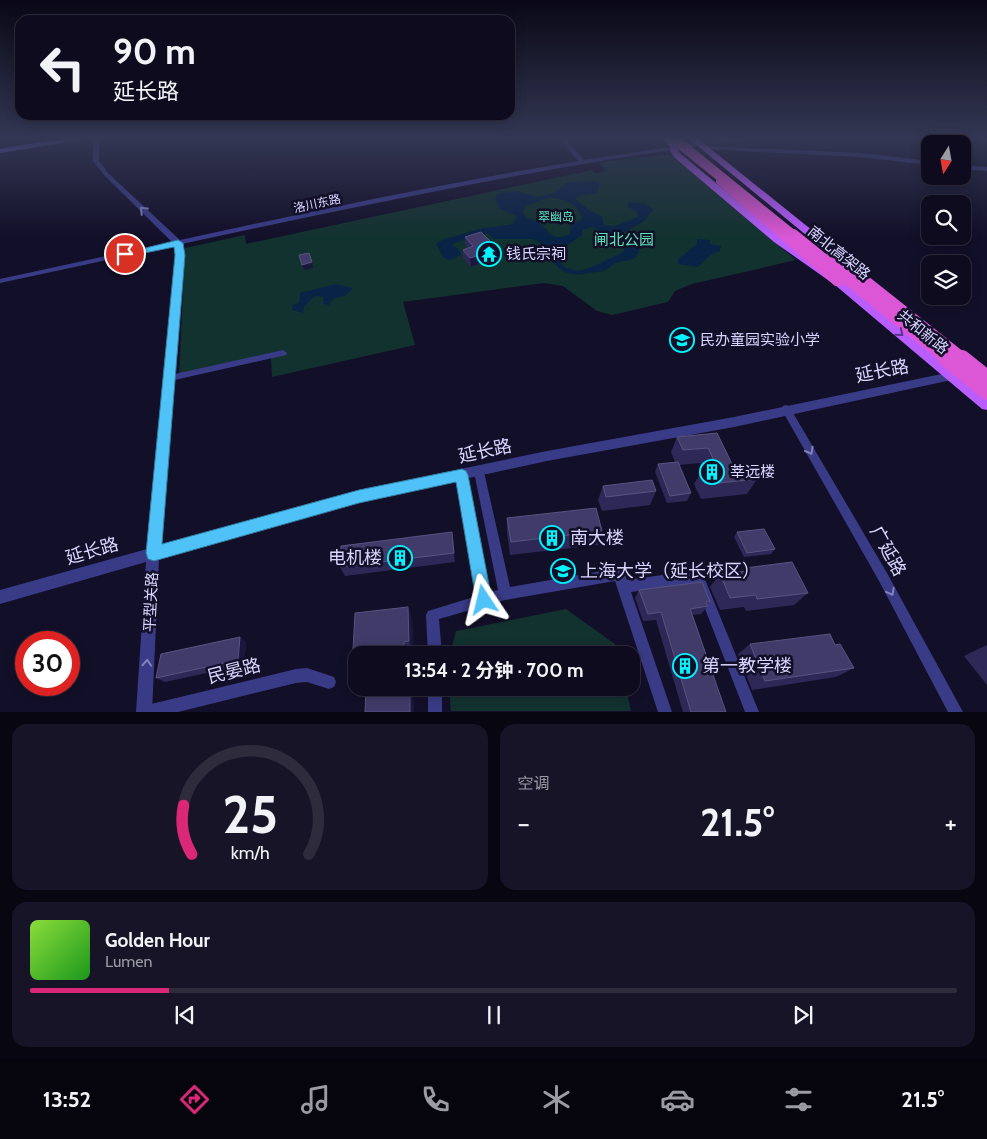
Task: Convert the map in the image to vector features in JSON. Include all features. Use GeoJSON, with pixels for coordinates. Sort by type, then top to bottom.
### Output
{"type":"FeatureCollection","features":[{"type":"Feature","properties":{"kind":"highway"},"geometry":{"type":"LineString","coordinates":[[708,171],[838,283]]}},
{"type":"Feature","properties":{"kind":"highway","name":"南北高架路"},"geometry":{"type":"LineString","coordinates":[[713,171],[987,392]]}},
{"type":"Feature","properties":{"kind":"highway","name":"南北高架路"},"geometry":{"type":"LineString","coordinates":[[716,171],[986,374]]}},
{"type":"Feature","properties":{"kind":"main road","name":"共和新路"},"geometry":{"type":"LineString","coordinates":[[695,171],[778,240],[838,283],[987,406]]}},
{"type":"Feature","properties":{"kind":"main road","name":"共和新路"},"geometry":{"type":"LineString","coordinates":[[733,171],[986,374]]}},
{"type":"Feature","properties":{"kind":"street"},"geometry":{"type":"LineString","coordinates":[[104,171],[178,243]]}},
{"type":"Feature","properties":{"kind":"street","name":"洛川东路"},"geometry":{"type":"LineString","coordinates":[[0,281],[178,243],[536,171]]}},
{"type":"Feature","properties":{"kind":"street","name":"平型关路"},"geometry":{"type":"LineString","coordinates":[[145,712],[154,553],[180,255],[178,243]]}},
{"type":"Feature","properties":{"kind":"street"},"geometry":{"type":"LineString","coordinates":[[170,378],[283,353]]}},
{"type":"Feature","properties":{"kind":"street","name":"延长路"},"geometry":{"type":"LineString","coordinates":[[0,597],[359,496],[547,456],[734,422],[786,409],[952,376],[986,374]]}},
{"type":"Feature","properties":{"kind":"street","name":"广延路"},"geometry":{"type":"LineString","coordinates":[[786,409],[883,577],[956,712]]}},
{"type":"Feature","properties":{"kind":"street"},"geometry":{"type":"LineString","coordinates":[[479,472],[505,594]]}},
{"type":"Feature","properties":{"kind":"street"},"geometry":{"type":"LineString","coordinates":[[462,475],[484,600]]}},
{"type":"Feature","properties":{"kind":"street"},"geometry":{"type":"LineString","coordinates":[[434,646],[432,616],[505,594],[620,574],[665,712]]}},
{"type":"Feature","properties":{"kind":"street"},"geometry":{"type":"LineString","coordinates":[[624,587],[698,576],[752,712]]}},
{"type":"Feature","properties":{"kind":"street","name":"民晏路"},"geometry":{"type":"LineString","coordinates":[[145,712],[296,676],[307,675],[329,682]]}},
{"type":"Feature","properties":{"kind":"street"},"geometry":{"type":"LineString","coordinates":[[435,696],[436,712]]}},
{"type":"Feature","properties":{"kind":"green space","name":"闸北公园"},"geometry":{"type":"Polygon","coordinates":[[[586,171],[595,173],[606,171],[692,171],[796,260],[692,284],[675,291],[668,302],[612,315],[597,311],[563,286],[544,283],[403,302],[415,345],[272,377],[271,358],[179,377],[185,248],[245,235],[246,244],[586,171]]]}},
{"type":"Feature","properties":{"kind":"green space"},"geometry":{"type":"Polygon","coordinates":[[[566,609],[616,646],[452,646],[456,631],[566,609]]]}},
{"type":"Feature","properties":{"kind":"green space"},"geometry":{"type":"Polygon","coordinates":[[[450,696],[628,696],[631,711],[451,711],[450,696]]]}},
{"type":"Feature","properties":{"kind":"water"},"geometry":{"type":"Polygon","coordinates":[[[596,181],[600,183],[596,193],[579,196],[575,199],[590,211],[602,216],[604,225],[615,226],[638,217],[637,212],[627,206],[629,202],[645,204],[653,210],[644,221],[623,233],[640,249],[636,257],[617,263],[603,271],[576,274],[559,268],[540,243],[532,239],[494,239],[487,233],[452,244],[461,252],[461,255],[450,260],[444,258],[436,244],[478,229],[513,224],[516,216],[500,209],[495,199],[497,194],[517,191],[538,197],[555,193],[566,183],[596,181]],[[548,198],[525,206],[523,214],[538,222],[554,236],[570,234],[571,224],[582,220],[579,210],[570,203],[548,198]],[[591,227],[583,230],[582,235],[569,244],[550,250],[569,269],[582,270],[589,268],[624,251],[624,248],[613,234],[591,227]]]}},
{"type":"Feature","properties":{"kind":"water"},"geometry":{"type":"Polygon","coordinates":[[[697,239],[710,240],[710,244],[721,246],[720,251],[712,254],[698,267],[679,264],[678,259],[697,244],[697,239]]]}},
{"type":"Feature","properties":{"kind":"water"},"geometry":{"type":"Polygon","coordinates":[[[336,284],[353,288],[345,296],[334,298],[329,305],[323,304],[324,297],[315,296],[304,307],[303,313],[292,310],[293,305],[299,303],[300,293],[336,284]]]}},
{"type":"Feature","properties":{"kind":"building"},"geometry":{"type":"Polygon","coordinates":[[[481,232],[495,246],[479,252],[481,255],[470,258],[463,250],[473,246],[465,237],[481,232]]]}},
{"type":"Feature","properties":{"kind":"building"},"geometry":{"type":"Polygon","coordinates":[[[309,253],[312,262],[302,265],[299,255],[309,253]]]}},
{"type":"Feature","properties":{"kind":"building"},"geometry":{"type":"Polygon","coordinates":[[[717,433],[733,466],[749,464],[757,479],[709,484],[702,469],[717,467],[708,448],[683,450],[677,437],[717,433]]]}},
{"type":"Feature","properties":{"kind":"building"},"geometry":{"type":"Polygon","coordinates":[[[678,462],[691,493],[670,496],[658,464],[678,462]]]}},
{"type":"Feature","properties":{"kind":"building"},"geometry":{"type":"Polygon","coordinates":[[[652,480],[656,491],[606,497],[603,486],[652,480]]]}},
{"type":"Feature","properties":{"kind":"building"},"geometry":{"type":"Polygon","coordinates":[[[596,508],[602,531],[511,542],[507,518],[596,508]]]}},
{"type":"Feature","properties":{"kind":"building"},"geometry":{"type":"Polygon","coordinates":[[[764,529],[775,549],[747,553],[737,532],[764,529]]]}},
{"type":"Feature","properties":{"kind":"building"},"geometry":{"type":"Polygon","coordinates":[[[452,532],[454,553],[340,567],[341,546],[452,532]]]}},
{"type":"Feature","properties":{"kind":"building"},"geometry":{"type":"Polygon","coordinates":[[[792,562],[808,593],[757,599],[756,595],[730,598],[720,574],[747,571],[745,568],[792,562]]]}},
{"type":"Feature","properties":{"kind":"building","name":"第一教学楼"},"geometry":{"type":"Polygon","coordinates":[[[702,582],[710,602],[706,602],[708,606],[690,609],[726,712],[691,712],[661,612],[648,614],[639,590],[702,582]]]}},
{"type":"Feature","properties":{"kind":"building"},"geometry":{"type":"Polygon","coordinates":[[[408,607],[409,641],[404,642],[404,646],[353,646],[355,613],[408,607]]]}},
{"type":"Feature","properties":{"kind":"building"},"geometry":{"type":"Polygon","coordinates":[[[830,634],[835,645],[840,644],[854,668],[765,681],[750,644],[830,634]]]}},
{"type":"Feature","properties":{"kind":"building"},"geometry":{"type":"Polygon","coordinates":[[[240,637],[238,660],[156,678],[161,654],[240,637]]]}},
{"type":"Feature","properties":{"kind":"building"},"geometry":{"type":"Polygon","coordinates":[[[366,696],[410,696],[410,712],[365,712],[366,696]]]}},
{"type":"Feature","properties":{"kind":"place","name":"钱氏宗祠"},"geometry":{"type":"Point","coordinates":[489,254]}},
{"type":"Feature","properties":{"kind":"place","name":"民办童园实验小学"},"geometry":{"type":"Point","coordinates":[682,340]}},
{"type":"Feature","properties":{"kind":"place","name":"莘远楼"},"geometry":{"type":"Point","coordinates":[712,472]}},
{"type":"Feature","properties":{"kind":"place","name":"南大楼"},"geometry":{"type":"Point","coordinates":[552,538]}},
{"type":"Feature","properties":{"kind":"place","name":"电机楼"},"geometry":{"type":"Point","coordinates":[400,558]}},
{"type":"Feature","properties":{"kind":"place","name":"上海大学（延长校区）"},"geometry":{"type":"Point","coordinates":[563,571]}},
{"type":"Feature","properties":{"kind":"place","name":"第一教学楼"},"geometry":{"type":"Point","coordinates":[685,666]}},
{"type":"Feature","properties":{"kind":"route"},"geometry":{"type":"LineString","coordinates":[[125,254],[178,243],[180,255],[166,437],[154,553],[359,496],[462,475],[484,600]]}},
{"type":"Feature","properties":{"kind":"park label","name":"翠幽岛"},"geometry":{"type":"Point","coordinates":[556,216]}}]}
